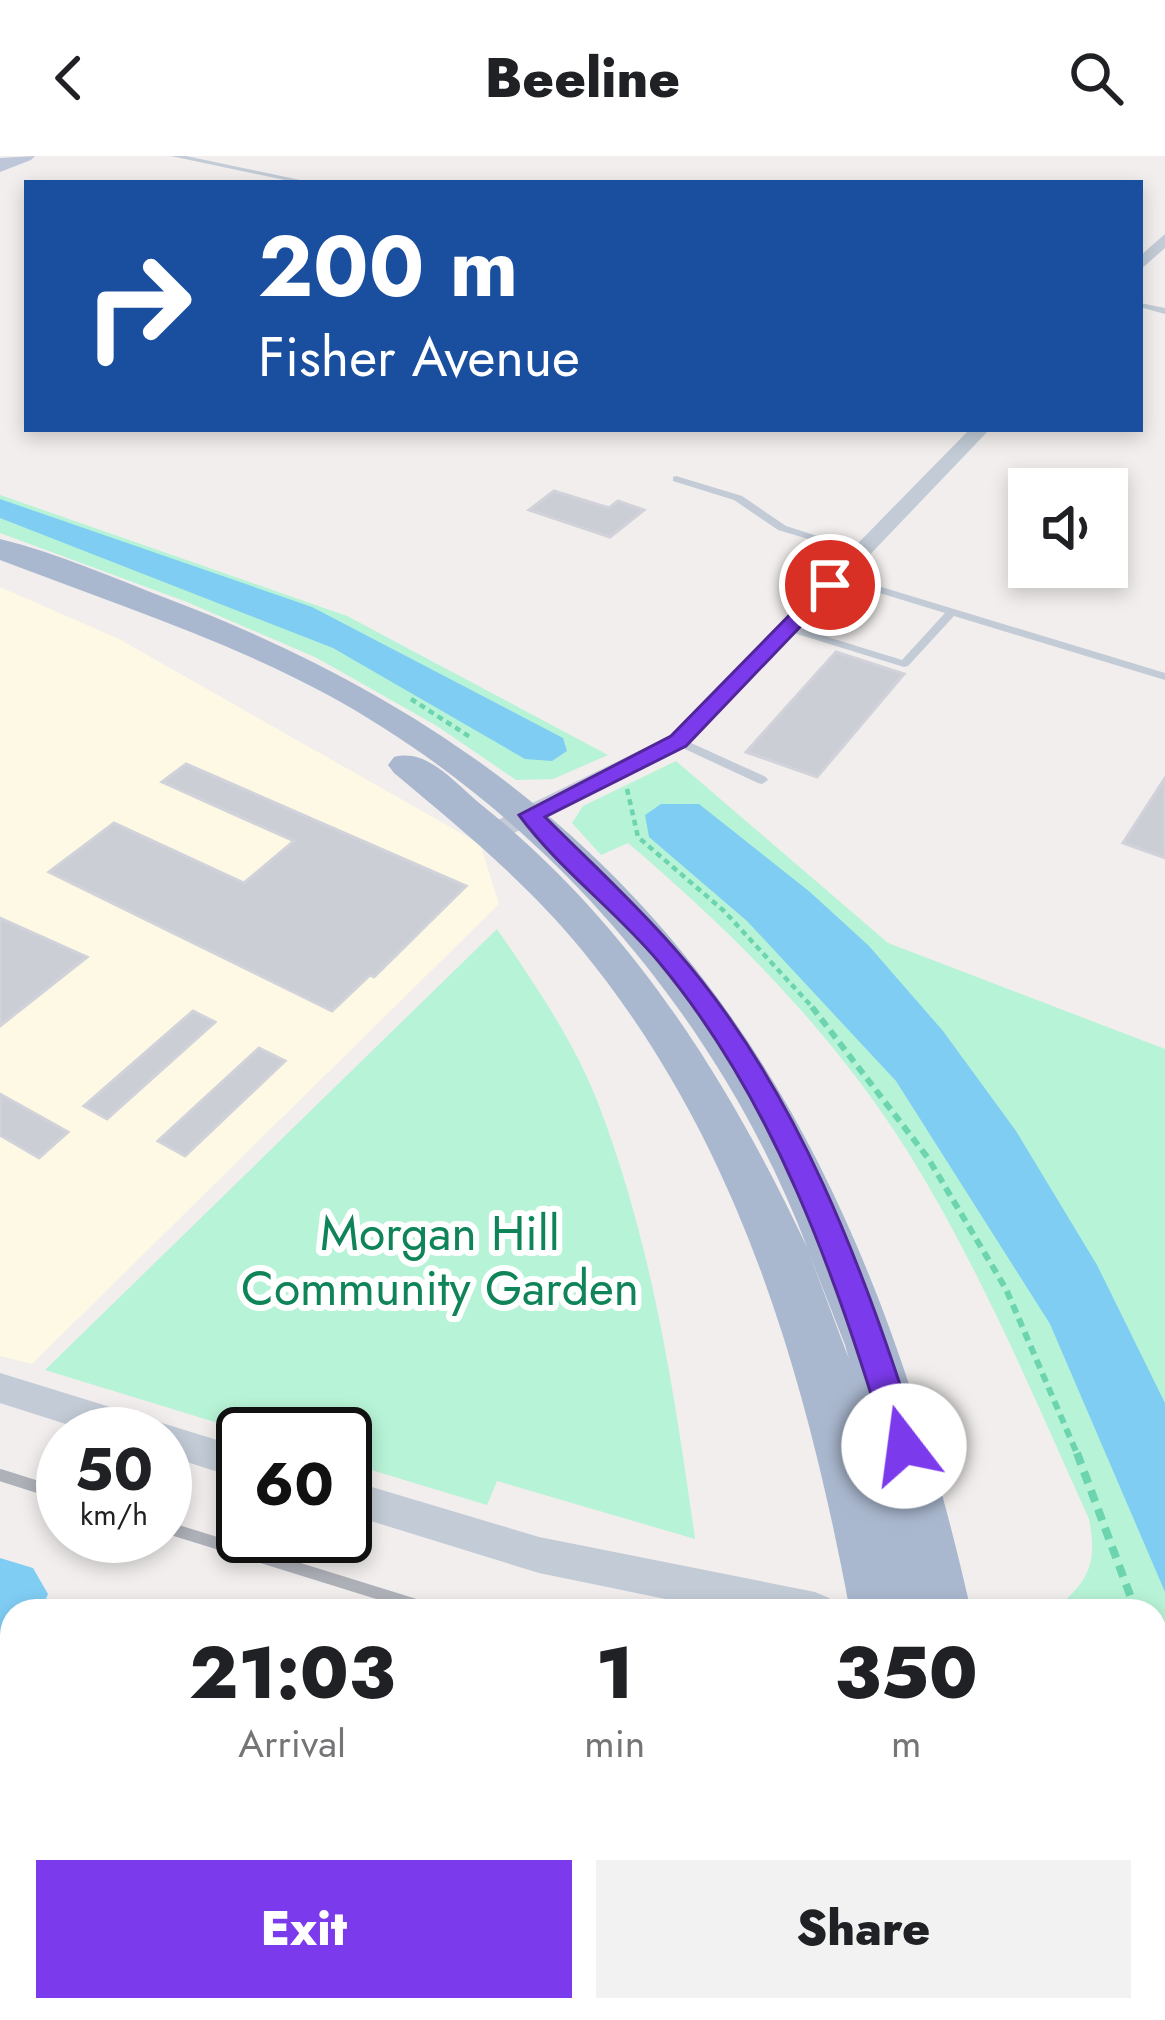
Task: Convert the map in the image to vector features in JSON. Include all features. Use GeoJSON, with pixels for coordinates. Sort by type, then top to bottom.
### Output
{"type":"FeatureCollection","features":[{"type":"Feature","properties":{"kind":"main road"},"geometry":{"type":"LineString","coordinates":[[0,166],[24,156]]}},
{"type":"Feature","properties":{"kind":"main road"},"geometry":{"type":"LineString","coordinates":[[0,549],[319,676],[430,741],[512,824],[666,955],[717,1022],[770,1108],[814,1194],[855,1291],[892,1401],[938,1599]]}},
{"type":"Feature","properties":{"kind":"main road"},"geometry":{"type":"LineString","coordinates":[[0,575],[232,666],[294,696],[512,824],[628,974],[723,1117],[767,1205],[836,1395],[879,1599]]}},
{"type":"Feature","properties":{"kind":"street"},"geometry":{"type":"LineString","coordinates":[[1143,262],[1165,239]]}},
{"type":"Feature","properties":{"kind":"street"},"geometry":{"type":"LineString","coordinates":[[512,824],[678,741],[978,432]]}},
{"type":"Feature","properties":{"kind":"street"},"geometry":{"type":"LineString","coordinates":[[0,1388],[61,1407]]}},
{"type":"Feature","properties":{"kind":"street"},"geometry":{"type":"LineString","coordinates":[[372,1504],[539,1555],[755,1599]]}},
{"type":"Feature","properties":{"kind":"lane"},"geometry":{"type":"LineString","coordinates":[[175,156],[295,180]]}},
{"type":"Feature","properties":{"kind":"lane"},"geometry":{"type":"LineString","coordinates":[[676,479],[738,498],[782,528],[862,552]]}},
{"type":"Feature","properties":{"kind":"lane"},"geometry":{"type":"LineString","coordinates":[[838,577],[1165,677]]}},
{"type":"Feature","properties":{"kind":"lane"},"geometry":{"type":"LineString","coordinates":[[788,628],[904,664],[952,612]]}},
{"type":"Feature","properties":{"kind":"lane"},"geometry":{"type":"LineString","coordinates":[[678,741],[762,780]]}},
{"type":"Feature","properties":{"kind":"path"},"geometry":{"type":"LineString","coordinates":[[611,775],[630,792],[630,816],[638,837],[724,911],[796,985],[928,1158],[1006,1289],[1109,1528],[1132,1599]]}},
{"type":"Feature","properties":{"kind":"shaded area"},"geometry":{"type":"Polygon","coordinates":[[[0,587],[119,639],[480,844],[499,904],[32,1364],[0,1356],[0,587]]]}},
{"type":"Feature","properties":{"kind":"green space"},"geometry":{"type":"Polygon","coordinates":[[[0,495],[347,616],[608,755],[553,779],[516,780],[437,726],[317,658],[187,602],[0,533],[0,495]]]}},
{"type":"Feature","properties":{"kind":"green space"},"geometry":{"type":"Polygon","coordinates":[[[676,761],[888,943],[1165,1049],[1165,1599],[1066,1599],[1091,1561],[1089,1519],[982,1286],[908,1152],[815,1026],[706,913],[628,843],[601,855],[572,823],[583,806],[676,761]]]}},
{"type":"Feature","properties":{"kind":"green space","name":"Morgan Hill Community Garden"},"geometry":{"type":"Polygon","coordinates":[[[497,929],[577,1057],[617,1156],[659,1318],[695,1539],[497,1481],[487,1505],[372,1470],[372,1407],[216,1407],[216,1422],[192,1415],[192,1407],[166,1407],[45,1370],[497,929]]]}},
{"type":"Feature","properties":{"kind":"water"},"geometry":{"type":"Polygon","coordinates":[[[0,499],[312,607],[563,738],[567,751],[552,761],[525,759],[333,648],[0,518],[0,499]]]}},
{"type":"Feature","properties":{"kind":"water"},"geometry":{"type":"Polygon","coordinates":[[[661,804],[699,804],[810,892],[869,946],[943,1031],[1016,1131],[1097,1265],[1165,1403],[1165,1592],[1050,1324],[896,1081],[747,921],[649,837],[645,815],[661,804]]]}},
{"type":"Feature","properties":{"kind":"water"},"geometry":{"type":"Polygon","coordinates":[[[0,1558],[33,1568],[48,1594],[46,1599],[0,1599],[0,1558]]]}},
{"type":"Feature","properties":{"kind":"building"},"geometry":{"type":"Polygon","coordinates":[[[554,491],[609,508],[618,501],[644,510],[610,537],[529,510],[554,491]]]}},
{"type":"Feature","properties":{"kind":"building"},"geometry":{"type":"Polygon","coordinates":[[[836,652],[904,674],[817,777],[746,752],[836,652]]]}},
{"type":"Feature","properties":{"kind":"building"},"geometry":{"type":"Polygon","coordinates":[[[186,764],[466,886],[374,977],[370,975],[332,1011],[49,872],[114,823],[244,883],[294,841],[162,782],[186,764]]]}},
{"type":"Feature","properties":{"kind":"building"},"geometry":{"type":"Polygon","coordinates":[[[1165,778],[1165,858],[1123,843],[1165,778]]]}},
{"type":"Feature","properties":{"kind":"building"},"geometry":{"type":"Polygon","coordinates":[[[0,918],[87,957],[0,1026],[0,918]]]}},
{"type":"Feature","properties":{"kind":"building"},"geometry":{"type":"Polygon","coordinates":[[[193,1011],[215,1022],[107,1119],[84,1106],[193,1011]]]}},
{"type":"Feature","properties":{"kind":"building"},"geometry":{"type":"Polygon","coordinates":[[[259,1048],[285,1061],[185,1156],[158,1141],[259,1048]]]}},
{"type":"Feature","properties":{"kind":"building"},"geometry":{"type":"Polygon","coordinates":[[[0,1094],[68,1132],[39,1158],[0,1135],[0,1094]]]}},
{"type":"Feature","properties":{"kind":"railway"},"geometry":{"type":"LineString","coordinates":[[0,1475],[36,1486]]}},
{"type":"Feature","properties":{"kind":"railway"},"geometry":{"type":"LineString","coordinates":[[192,1535],[396,1599]]}},
{"type":"Feature","properties":{"kind":"route"},"geometry":{"type":"LineString","coordinates":[[830,585],[678,741],[530,815],[628,910],[666,955],[717,1022],[770,1108],[814,1194],[855,1291],[904,1446]]}}]}
